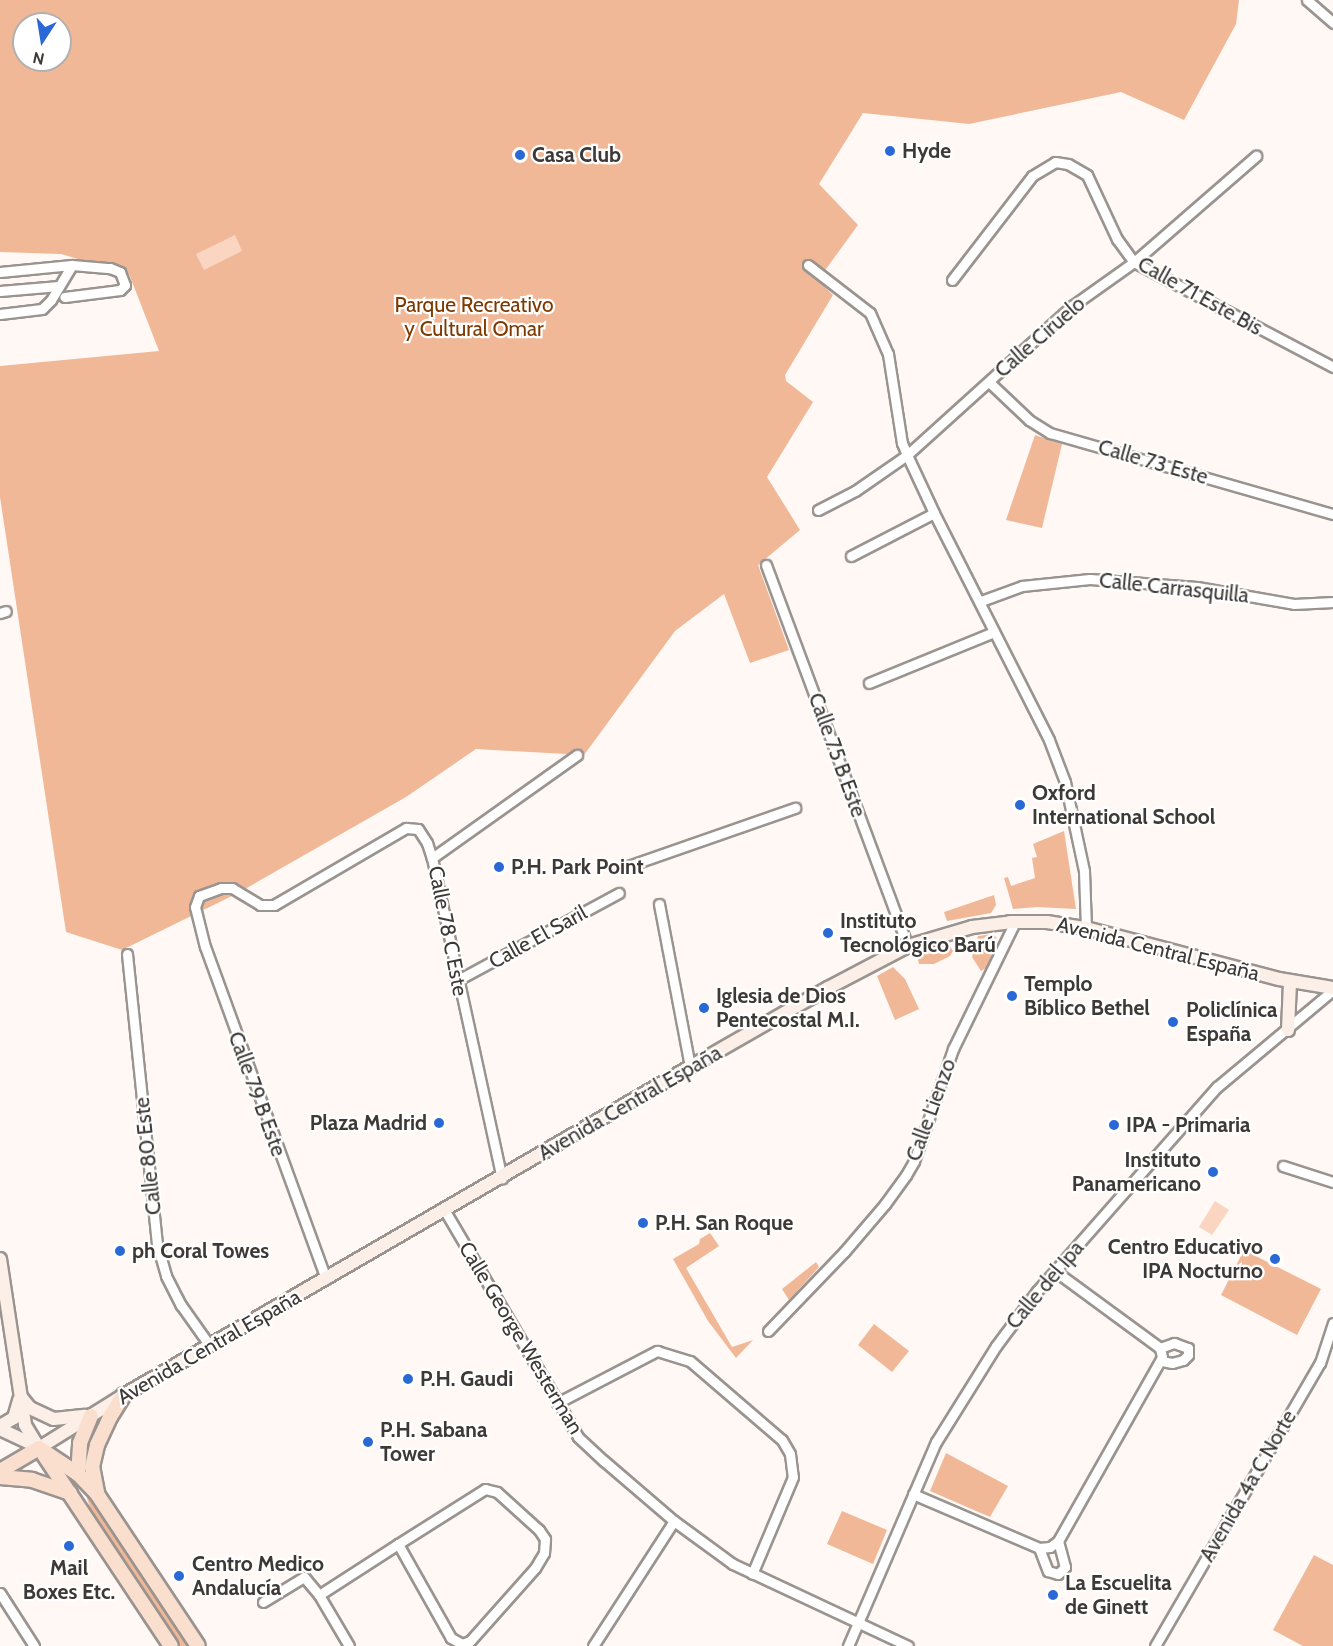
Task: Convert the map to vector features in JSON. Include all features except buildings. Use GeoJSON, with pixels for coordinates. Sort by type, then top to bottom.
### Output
{"type":"FeatureCollection","features":[{"type":"Feature","properties":{"kind":"main road","name":"Avenida Central España"},"geometry":{"type":"LineString","coordinates":[[39,1448],[124,1395],[690,1067],[908,945],[972,927],[1015,922],[1086,928],[1290,982],[1333,989]]}},
{"type":"Feature","properties":{"kind":"main road"},"geometry":{"type":"LineString","coordinates":[[1288,1030],[1290,982]]}},
{"type":"Feature","properties":{"kind":"main road"},"geometry":{"type":"LineString","coordinates":[[0,1258],[25,1425],[171,1646]]}},
{"type":"Feature","properties":{"kind":"main road"},"geometry":{"type":"LineString","coordinates":[[97,1494],[92,1473],[97,1445],[110,1417],[124,1395]]}},
{"type":"Feature","properties":{"kind":"main road"},"geometry":{"type":"LineString","coordinates":[[20,1396],[30,1408],[54,1419],[92,1416],[80,1443],[78,1474]]}},
{"type":"Feature","properties":{"kind":"main road"},"geometry":{"type":"LineString","coordinates":[[20,1396],[14,1418],[0,1427],[39,1448],[78,1474],[97,1494],[198,1646]]}},
{"type":"Feature","properties":{"kind":"main road"},"geometry":{"type":"LineString","coordinates":[[0,1471],[39,1448]]}},
{"type":"Feature","properties":{"kind":"main road"},"geometry":{"type":"LineString","coordinates":[[0,1477],[39,1481],[72,1494]]}},
{"type":"Feature","properties":{"kind":"street"},"geometry":{"type":"LineString","coordinates":[[1307,0],[1333,23]]}},
{"type":"Feature","properties":{"kind":"street","name":"Calle Ciruelo"},"geometry":{"type":"LineString","coordinates":[[818,510],[855,491],[907,455],[1072,306],[1134,261],[1256,156]]}},
{"type":"Feature","properties":{"kind":"street","name":"Calle 71 Este Bis"},"geometry":{"type":"LineString","coordinates":[[952,280],[1032,176],[1055,162],[1068,164],[1087,175],[1117,239],[1134,261],[1333,367]]}},
{"type":"Feature","properties":{"kind":"street"},"geometry":{"type":"LineString","coordinates":[[0,314],[42,309],[72,265]]}},
{"type":"Feature","properties":{"kind":"street"},"geometry":{"type":"LineString","coordinates":[[0,272],[72,265],[110,268],[120,272],[125,285],[120,290],[64,297]]}},
{"type":"Feature","properties":{"kind":"street"},"geometry":{"type":"LineString","coordinates":[[808,265],[870,313],[888,354],[902,443],[934,513],[981,601],[994,632],[1049,740],[1065,782],[1084,871],[1086,928]]}},
{"type":"Feature","properties":{"kind":"street"},"geometry":{"type":"LineString","coordinates":[[0,291],[59,286]]}},
{"type":"Feature","properties":{"kind":"street","name":"Calle 73 Este"},"geometry":{"type":"LineString","coordinates":[[989,381],[1029,420],[1050,433],[1333,514]]}},
{"type":"Feature","properties":{"kind":"street"},"geometry":{"type":"LineString","coordinates":[[851,556],[934,513]]}},
{"type":"Feature","properties":{"kind":"street","name":"Calle 75 B Este"},"geometry":{"type":"LineString","coordinates":[[766,565],[908,945]]}},
{"type":"Feature","properties":{"kind":"street","name":"Calle Carrasquilla"},"geometry":{"type":"LineString","coordinates":[[981,601],[1022,586],[1090,579],[1197,587],[1294,604],[1333,602]]}},
{"type":"Feature","properties":{"kind":"street"},"geometry":{"type":"LineString","coordinates":[[869,684],[994,632]]}},
{"type":"Feature","properties":{"kind":"street","name":"Calle 78 C Este"},"geometry":{"type":"LineString","coordinates":[[502,1178],[456,981],[432,858],[577,755]]}},
{"type":"Feature","properties":{"kind":"street"},"geometry":{"type":"LineString","coordinates":[[631,865],[795,808]]}},
{"type":"Feature","properties":{"kind":"street","name":"Calle 79 B Este"},"geometry":{"type":"LineString","coordinates":[[326,1279],[205,947],[195,907],[200,896],[221,888],[232,888],[260,905],[274,905],[406,828],[417,829],[427,843],[432,858]]}},
{"type":"Feature","properties":{"kind":"street","name":"Calle El Saril"},"geometry":{"type":"LineString","coordinates":[[456,981],[619,893]]}},
{"type":"Feature","properties":{"kind":"street"},"geometry":{"type":"LineString","coordinates":[[659,904],[690,1067]]}},
{"type":"Feature","properties":{"kind":"street","name":"Calle Lienzo"},"geometry":{"type":"LineString","coordinates":[[768,1331],[844,1252],[885,1204],[906,1175],[914,1161],[953,1049],[1015,922]]}},
{"type":"Feature","properties":{"kind":"street","name":"Calle 80 Este"},"geometry":{"type":"LineString","coordinates":[[127,954],[157,1244],[166,1276],[210,1346]]}},
{"type":"Feature","properties":{"kind":"street","name":"Calle del Ipa"},"geometry":{"type":"LineString","coordinates":[[848,1646],[936,1442],[970,1385],[1017,1317],[1217,1087],[1288,1030],[1333,989]]}},
{"type":"Feature","properties":{"kind":"street"},"geometry":{"type":"LineString","coordinates":[[1283,1166],[1333,1182]]}},
{"type":"Feature","properties":{"kind":"street","name":"Calle George Westerman"},"geometry":{"type":"LineString","coordinates":[[445,1211],[578,1437],[674,1521],[718,1554],[752,1574],[908,1646]]}},
{"type":"Feature","properties":{"kind":"street"},"geometry":{"type":"LineString","coordinates":[[913,1494],[1039,1548],[1050,1547],[1058,1541],[1162,1361],[1160,1348],[1055,1271]]}},
{"type":"Feature","properties":{"kind":"street","name":"Avenida 4a C Norte"},"geometry":{"type":"LineString","coordinates":[[1155,1646],[1320,1363],[1333,1323]]}},
{"type":"Feature","properties":{"kind":"street"},"geometry":{"type":"LineString","coordinates":[[1160,1348],[1174,1343],[1188,1348],[1188,1355],[1183,1360],[1162,1361]]}},
{"type":"Feature","properties":{"kind":"street"},"geometry":{"type":"LineString","coordinates":[[557,1403],[657,1351],[690,1361],[782,1440],[790,1454],[793,1477],[752,1574]]}},
{"type":"Feature","properties":{"kind":"street"},"geometry":{"type":"LineString","coordinates":[[319,1595],[480,1491],[490,1488],[538,1530],[544,1539],[543,1552],[536,1568],[470,1641],[462,1644],[451,1638],[398,1544]]}},
{"type":"Feature","properties":{"kind":"street"},"geometry":{"type":"LineString","coordinates":[[607,1646],[596,1643],[674,1521]]}},
{"type":"Feature","properties":{"kind":"street"},"geometry":{"type":"LineString","coordinates":[[1039,1548],[1048,1571],[1058,1574],[1065,1567],[1058,1541]]}},
{"type":"Feature","properties":{"kind":"street"},"geometry":{"type":"LineString","coordinates":[[263,1602],[304,1577],[319,1595],[349,1646]]}},
{"type":"Feature","properties":{"kind":"street"},"geometry":{"type":"LineString","coordinates":[[0,1593],[34,1646]]}},
{"type":"Feature","properties":{"kind":"green space","name":"Parque Recreativo y Cultural Omar"},"geometry":{"type":"Polygon","coordinates":[[[0,0],[1239,0],[1236,24],[1184,120],[1121,92],[969,124],[863,113],[819,184],[858,225],[818,280],[833,295],[785,375],[786,381],[813,402],[767,477],[800,530],[758,565],[789,650],[750,663],[724,594],[675,631],[584,755],[476,749],[406,797],[238,893],[122,950],[66,932],[0,497],[0,366],[159,351],[129,274],[61,254],[0,252],[0,0]]]}},
{"type":"Feature","properties":{"kind":"green space"},"geometry":{"type":"Polygon","coordinates":[[[1035,435],[1062,444],[1042,528],[1006,520],[1035,435]]]}},
{"type":"Feature","properties":{"kind":"green space"},"geometry":{"type":"Polygon","coordinates":[[[1064,831],[1076,909],[1037,907],[1013,909],[1004,878],[1008,877],[1011,886],[1035,878],[1032,858],[1037,857],[1033,844],[1064,831]]]}},
{"type":"Feature","properties":{"kind":"green space"},"geometry":{"type":"Polygon","coordinates":[[[994,895],[996,905],[991,913],[947,921],[944,912],[994,895]]]}},
{"type":"Feature","properties":{"kind":"green space"},"geometry":{"type":"Polygon","coordinates":[[[992,934],[996,937],[997,943],[986,968],[981,971],[972,957],[978,936],[992,934]]]}},
{"type":"Feature","properties":{"kind":"green space"},"geometry":{"type":"Polygon","coordinates":[[[949,944],[953,951],[950,956],[934,964],[919,964],[917,955],[949,944]]]}},
{"type":"Feature","properties":{"kind":"green space"},"geometry":{"type":"Polygon","coordinates":[[[893,967],[905,979],[919,1009],[895,1020],[877,976],[893,967]]]}},
{"type":"Feature","properties":{"kind":"green space"},"geometry":{"type":"Polygon","coordinates":[[[710,1233],[719,1246],[686,1268],[732,1347],[753,1340],[736,1358],[708,1321],[673,1259],[699,1244],[700,1239],[710,1233]]]}},
{"type":"Feature","properties":{"kind":"green space"},"geometry":{"type":"Polygon","coordinates":[[[1244,1250],[1321,1289],[1297,1335],[1221,1295],[1244,1250]]]}},
{"type":"Feature","properties":{"kind":"green space"},"geometry":{"type":"Polygon","coordinates":[[[816,1262],[819,1267],[789,1300],[782,1289],[816,1262]]]}},
{"type":"Feature","properties":{"kind":"green space"},"geometry":{"type":"Polygon","coordinates":[[[874,1324],[909,1351],[892,1372],[858,1345],[874,1324]]]}},
{"type":"Feature","properties":{"kind":"green space"},"geometry":{"type":"Polygon","coordinates":[[[946,1453],[1008,1486],[990,1517],[930,1491],[946,1453]]]}},
{"type":"Feature","properties":{"kind":"green space"},"geometry":{"type":"Polygon","coordinates":[[[90,1495],[191,1646],[178,1646],[91,1511],[87,1498],[90,1495]]]}},
{"type":"Feature","properties":{"kind":"green space"},"geometry":{"type":"Polygon","coordinates":[[[842,1511],[887,1530],[873,1564],[827,1544],[842,1511]]]}},
{"type":"Feature","properties":{"kind":"green space"},"geometry":{"type":"Polygon","coordinates":[[[1314,1555],[1333,1565],[1333,1646],[1303,1646],[1273,1630],[1314,1555]]]}},
{"type":"Feature","properties":{"kind":"shaded area"},"geometry":{"type":"Polygon","coordinates":[[[235,235],[242,251],[204,270],[196,254],[235,235]]]}},
{"type":"Feature","properties":{"kind":"shaded area"},"geometry":{"type":"Polygon","coordinates":[[[1215,1201],[1229,1210],[1212,1235],[1199,1227],[1215,1201]]]}},
{"type":"Feature","properties":{"kind":"place","name":"Hyde"},"geometry":{"type":"Point","coordinates":[890,151]}},
{"type":"Feature","properties":{"kind":"place","name":"Casa Club"},"geometry":{"type":"Point","coordinates":[520,155]}},
{"type":"Feature","properties":{"kind":"place","name":"Oxford International School"},"geometry":{"type":"Point","coordinates":[1020,805]}},
{"type":"Feature","properties":{"kind":"place","name":"P.H. Park Point"},"geometry":{"type":"Point","coordinates":[499,867]}},
{"type":"Feature","properties":{"kind":"place","name":"Instituto Tecnológico Barú"},"geometry":{"type":"Point","coordinates":[828,933]}},
{"type":"Feature","properties":{"kind":"place","name":"Templo Bíblico Bethel"},"geometry":{"type":"Point","coordinates":[1012,996]}},
{"type":"Feature","properties":{"kind":"place","name":"Iglesia de Dios Pentecostal M.I."},"geometry":{"type":"Point","coordinates":[704,1008]}},
{"type":"Feature","properties":{"kind":"place","name":"Policlínica España"},"geometry":{"type":"Point","coordinates":[1173,1022]}},
{"type":"Feature","properties":{"kind":"place","name":"Plaza Madrid"},"geometry":{"type":"Point","coordinates":[439,1123]}},
{"type":"Feature","properties":{"kind":"place","name":"IPA - Primaria"},"geometry":{"type":"Point","coordinates":[1114,1125]}},
{"type":"Feature","properties":{"kind":"place","name":"Instituto Panamericano"},"geometry":{"type":"Point","coordinates":[1213,1172]}},
{"type":"Feature","properties":{"kind":"place","name":"P.H. San Roque"},"geometry":{"type":"Point","coordinates":[643,1223]}},
{"type":"Feature","properties":{"kind":"place","name":"ph Coral Towes"},"geometry":{"type":"Point","coordinates":[120,1251]}},
{"type":"Feature","properties":{"kind":"place","name":"Centro Educativo IPA Nocturno"},"geometry":{"type":"Point","coordinates":[1275,1259]}},
{"type":"Feature","properties":{"kind":"place","name":"P.H. Gaudi"},"geometry":{"type":"Point","coordinates":[408,1379]}},
{"type":"Feature","properties":{"kind":"place","name":"P.H. Sabana Tower"},"geometry":{"type":"Point","coordinates":[368,1442]}},
{"type":"Feature","properties":{"kind":"place","name":"Mail Boxes Etc."},"geometry":{"type":"Point","coordinates":[69,1546]}},
{"type":"Feature","properties":{"kind":"place","name":"Centro Medico Andalucía"},"geometry":{"type":"Point","coordinates":[179,1576]}},
{"type":"Feature","properties":{"kind":"place","name":"La Escuelita de Ginett"},"geometry":{"type":"Point","coordinates":[1053,1595]}}]}
